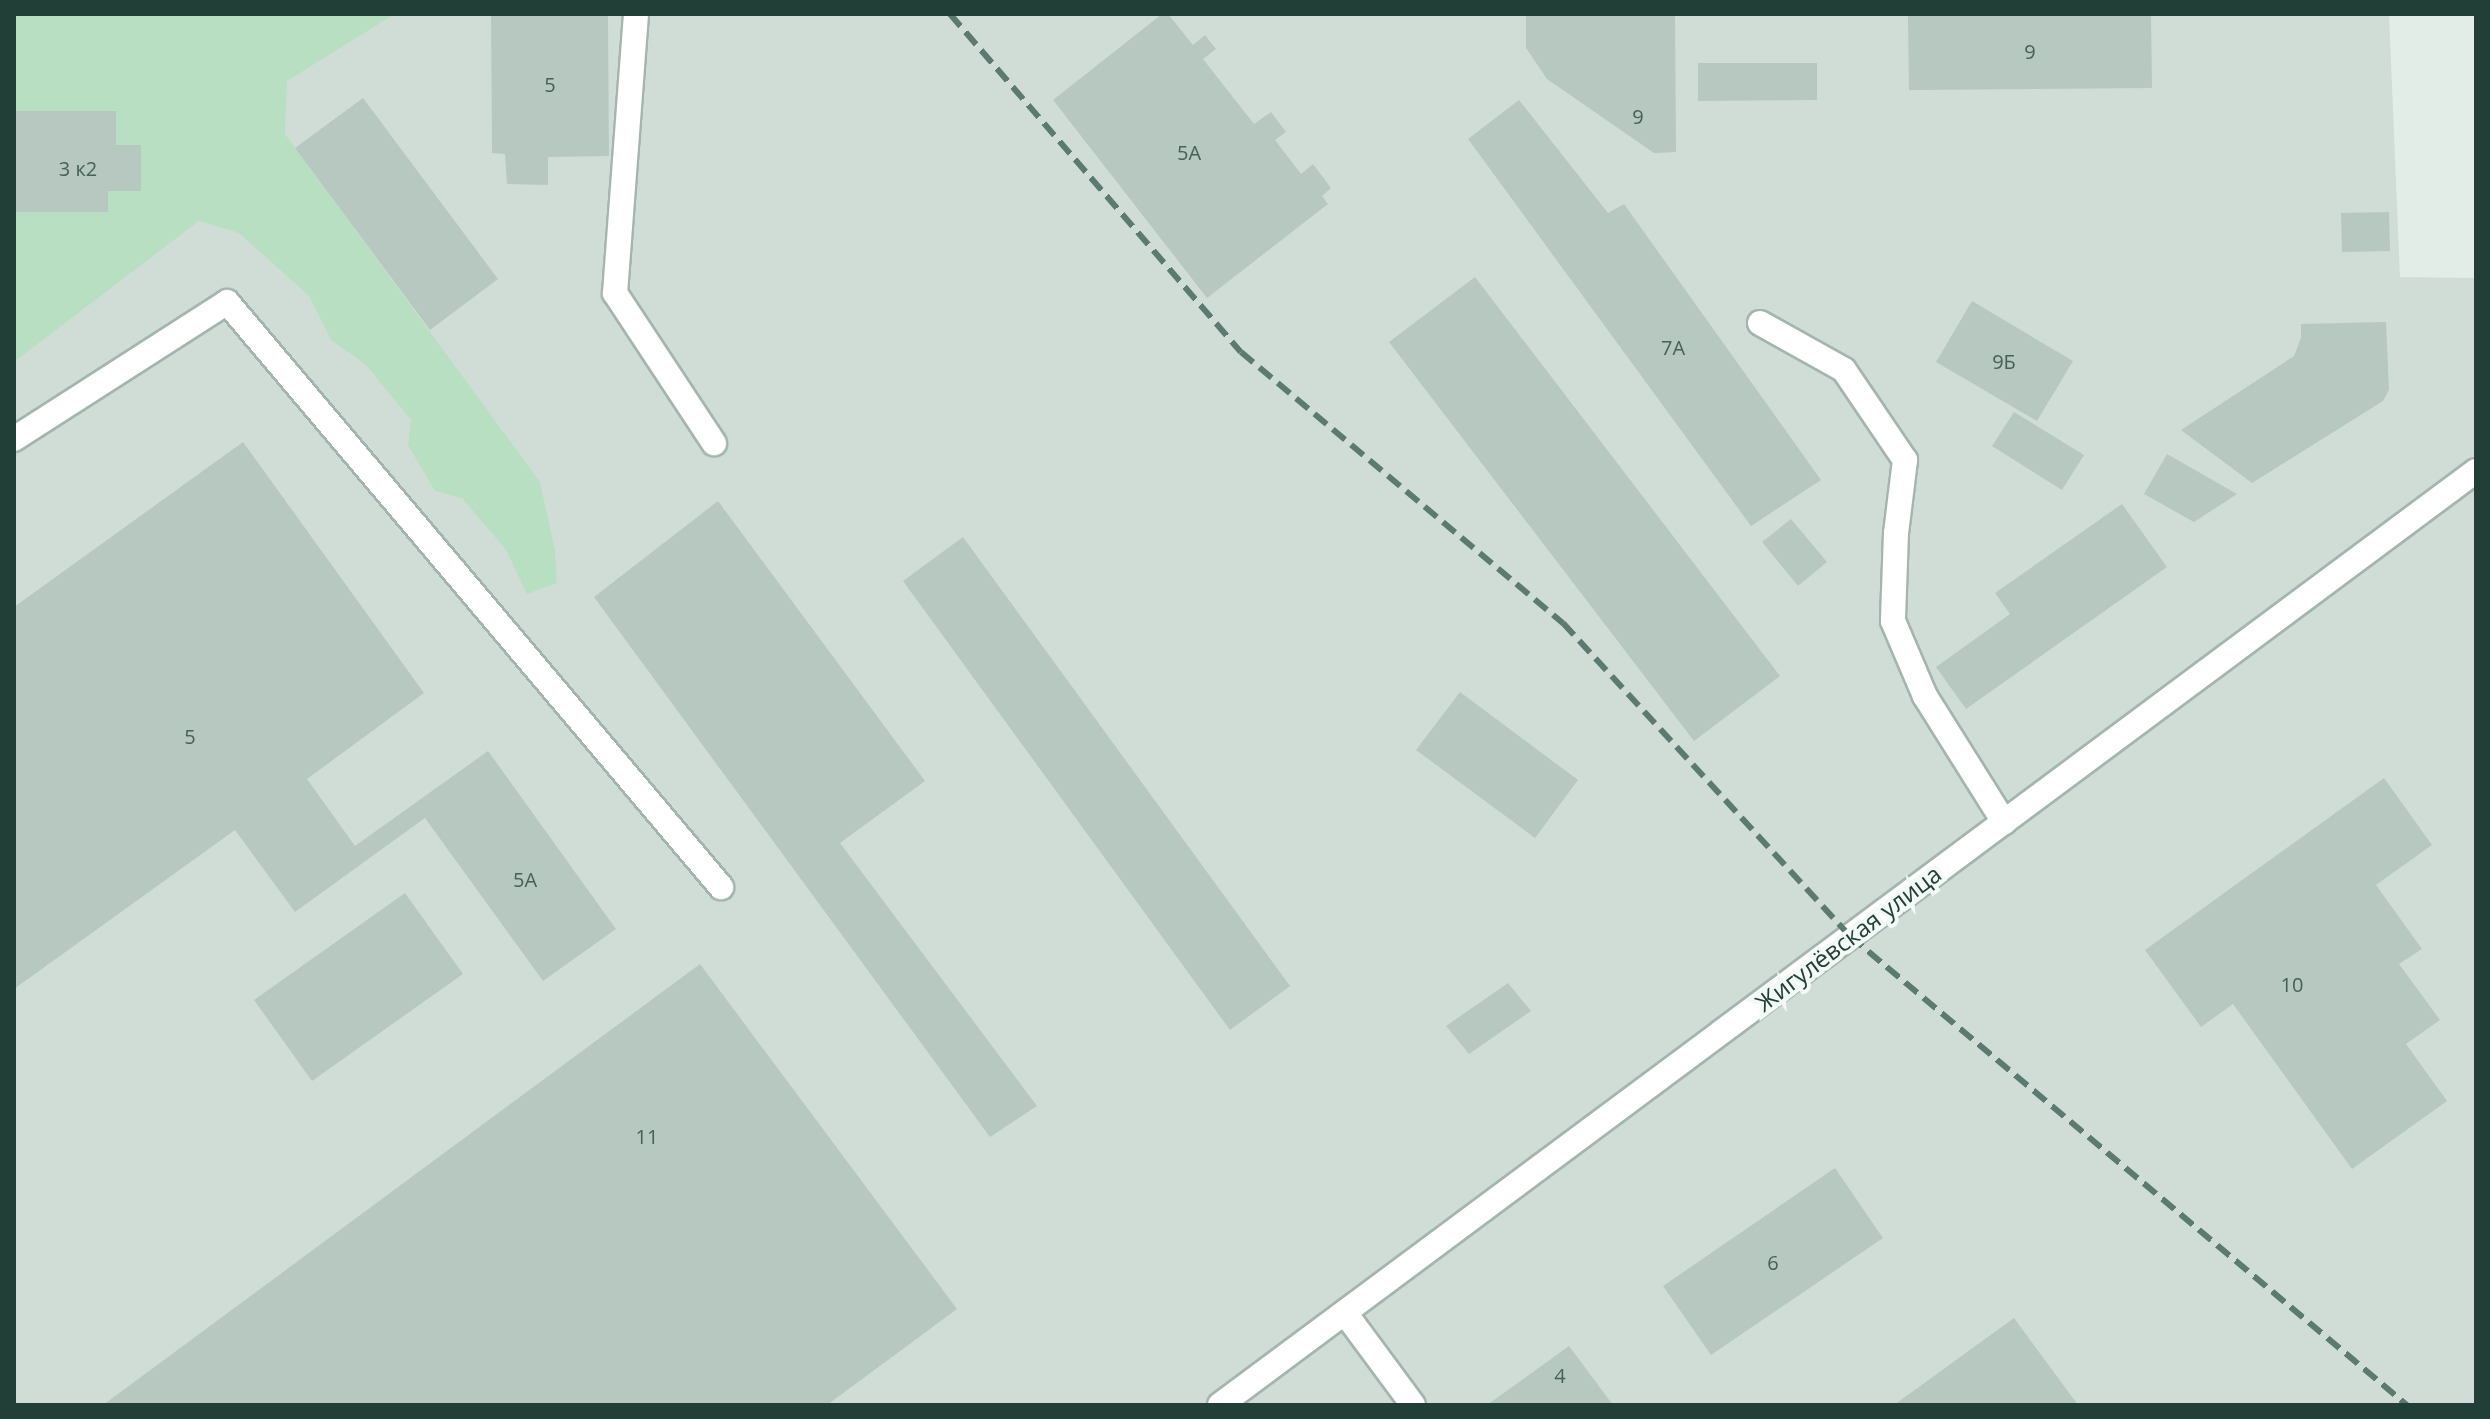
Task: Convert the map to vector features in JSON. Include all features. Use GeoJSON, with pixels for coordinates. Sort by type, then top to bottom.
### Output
{"type":"FeatureCollection","features":[{"type":"Feature","properties":{"kind":"street"},"geometry":{"type":"LineString","coordinates":[[636,14],[615,293],[714,443]]}},
{"type":"Feature","properties":{"kind":"street"},"geometry":{"type":"LineString","coordinates":[[14,439],[227,302],[721,887]]}},
{"type":"Feature","properties":{"kind":"street"},"geometry":{"type":"LineString","coordinates":[[1760,323],[1844,370],[1905,460],[1896,533],[1893,621],[1925,696],[2004,822]]}},
{"type":"Feature","properties":{"kind":"street","name":"Жигулёвская улица"},"geometry":{"type":"LineString","coordinates":[[1220,1405],[2476,471]]}},
{"type":"Feature","properties":{"kind":"street"},"geometry":{"type":"LineString","coordinates":[[1345,1313],[1413,1405]]}},
{"type":"Feature","properties":{"kind":"shaded area"},"geometry":{"type":"Polygon","coordinates":[[[14,14],[2389,14],[2400,277],[2476,278],[2476,1405],[14,1405],[14,14]]]}},
{"type":"Feature","properties":{"kind":"green space"},"geometry":{"type":"Polygon","coordinates":[[[14,14],[395,14],[287,81],[285,134],[540,482],[555,550],[557,583],[527,594],[506,550],[462,498],[435,491],[408,445],[411,420],[365,364],[331,340],[309,296],[239,233],[199,221],[14,362],[14,14]]]}},
{"type":"Feature","properties":{"kind":"building"},"geometry":{"type":"Polygon","coordinates":[[[491,14],[608,14],[609,156],[548,157],[548,185],[507,184],[505,154],[492,153],[491,14]]]}},
{"type":"Feature","properties":{"kind":"building"},"geometry":{"type":"Polygon","coordinates":[[[1162,14],[1168,14],[1193,45],[1205,35],[1216,49],[1203,59],[1254,124],[1271,112],[1286,132],[1275,140],[1301,174],[1313,164],[1331,188],[1322,196],[1328,204],[1207,298],[1053,100],[1162,14]]]}},
{"type":"Feature","properties":{"kind":"building"},"geometry":{"type":"Polygon","coordinates":[[[1526,14],[1675,14],[1676,152],[1654,153],[1547,79],[1526,48],[1526,14]]]}},
{"type":"Feature","properties":{"kind":"building"},"geometry":{"type":"Polygon","coordinates":[[[1908,14],[2151,14],[2152,88],[1909,90],[1908,14]]]}},
{"type":"Feature","properties":{"kind":"building"},"geometry":{"type":"Polygon","coordinates":[[[1698,63],[1817,63],[1817,100],[1698,101],[1698,63]]]}},
{"type":"Feature","properties":{"kind":"building"},"geometry":{"type":"Polygon","coordinates":[[[363,98],[498,279],[430,330],[295,148],[363,98]]]}},
{"type":"Feature","properties":{"kind":"building"},"geometry":{"type":"Polygon","coordinates":[[[1519,100],[1608,213],[1624,204],[1821,480],[1751,526],[1468,139],[1519,100]]]}},
{"type":"Feature","properties":{"kind":"building"},"geometry":{"type":"Polygon","coordinates":[[[14,111],[116,111],[116,145],[141,145],[141,191],[108,191],[108,212],[14,212],[14,111]]]}},
{"type":"Feature","properties":{"kind":"building"},"geometry":{"type":"Polygon","coordinates":[[[2389,212],[2390,251],[2342,252],[2341,213],[2389,212]]]}},
{"type":"Feature","properties":{"kind":"building"},"geometry":{"type":"Polygon","coordinates":[[[1475,277],[1780,676],[1694,741],[1389,342],[1475,277]]]}},
{"type":"Feature","properties":{"kind":"building"},"geometry":{"type":"Polygon","coordinates":[[[1972,301],[2073,361],[2037,421],[1936,362],[1972,301]]]}},
{"type":"Feature","properties":{"kind":"building"},"geometry":{"type":"Polygon","coordinates":[[[2386,322],[2389,390],[2383,401],[2252,483],[2181,430],[2294,356],[2301,338],[2301,324],[2386,322]]]}},
{"type":"Feature","properties":{"kind":"building"},"geometry":{"type":"Polygon","coordinates":[[[2014,412],[2084,455],[2062,490],[1992,446],[2014,412]]]}},
{"type":"Feature","properties":{"kind":"building"},"geometry":{"type":"Polygon","coordinates":[[[243,442],[424,693],[307,779],[355,846],[488,751],[616,929],[543,981],[425,818],[295,912],[235,830],[14,989],[14,607],[243,442]]]}},
{"type":"Feature","properties":{"kind":"building"},"geometry":{"type":"Polygon","coordinates":[[[2167,454],[2237,494],[2194,522],[2144,494],[2167,454]]]}},
{"type":"Feature","properties":{"kind":"building"},"geometry":{"type":"Polygon","coordinates":[[[718,501],[925,781],[840,843],[1037,1106],[990,1137],[594,597],[718,501]]]}},
{"type":"Feature","properties":{"kind":"building"},"geometry":{"type":"Polygon","coordinates":[[[2122,504],[2167,567],[1966,709],[1936,667],[2010,614],[1995,593],[2122,504]]]}},
{"type":"Feature","properties":{"kind":"building"},"geometry":{"type":"Polygon","coordinates":[[[1791,519],[1827,562],[1798,586],[1762,542],[1791,519]]]}},
{"type":"Feature","properties":{"kind":"building"},"geometry":{"type":"Polygon","coordinates":[[[963,537],[1290,986],[1230,1030],[903,581],[963,537]]]}},
{"type":"Feature","properties":{"kind":"building"},"geometry":{"type":"Polygon","coordinates":[[[1460,692],[1578,780],[1535,838],[1416,750],[1460,692]]]}},
{"type":"Feature","properties":{"kind":"building"},"geometry":{"type":"Polygon","coordinates":[[[2384,778],[2432,845],[2376,885],[2422,949],[2399,964],[2440,1020],[2406,1044],[2447,1101],[2352,1169],[2233,1004],[2201,1027],[2145,950],[2384,778]]]}},
{"type":"Feature","properties":{"kind":"building"},"geometry":{"type":"Polygon","coordinates":[[[405,893],[463,974],[312,1081],[254,1000],[405,893]]]}},
{"type":"Feature","properties":{"kind":"building"},"geometry":{"type":"Polygon","coordinates":[[[700,964],[957,1309],[827,1405],[103,1405],[700,964]]]}},
{"type":"Feature","properties":{"kind":"building"},"geometry":{"type":"Polygon","coordinates":[[[1508,983],[1531,1011],[1469,1054],[1446,1026],[1508,983]]]}},
{"type":"Feature","properties":{"kind":"building"},"geometry":{"type":"Polygon","coordinates":[[[1835,1168],[1883,1238],[1711,1355],[1663,1286],[1835,1168]]]}},
{"type":"Feature","properties":{"kind":"building"},"geometry":{"type":"Polygon","coordinates":[[[2014,1318],[2078,1405],[1894,1405],[2014,1318]]]}},
{"type":"Feature","properties":{"kind":"building"},"geometry":{"type":"Polygon","coordinates":[[[1569,1346],[1613,1405],[1487,1405],[1569,1346]]]}},
{"type":"Feature","properties":{"kind":"railway"},"geometry":{"type":"LineString","coordinates":[[950,14],[1241,352],[1563,623],[1850,936],[2407,1405]]}}]}
